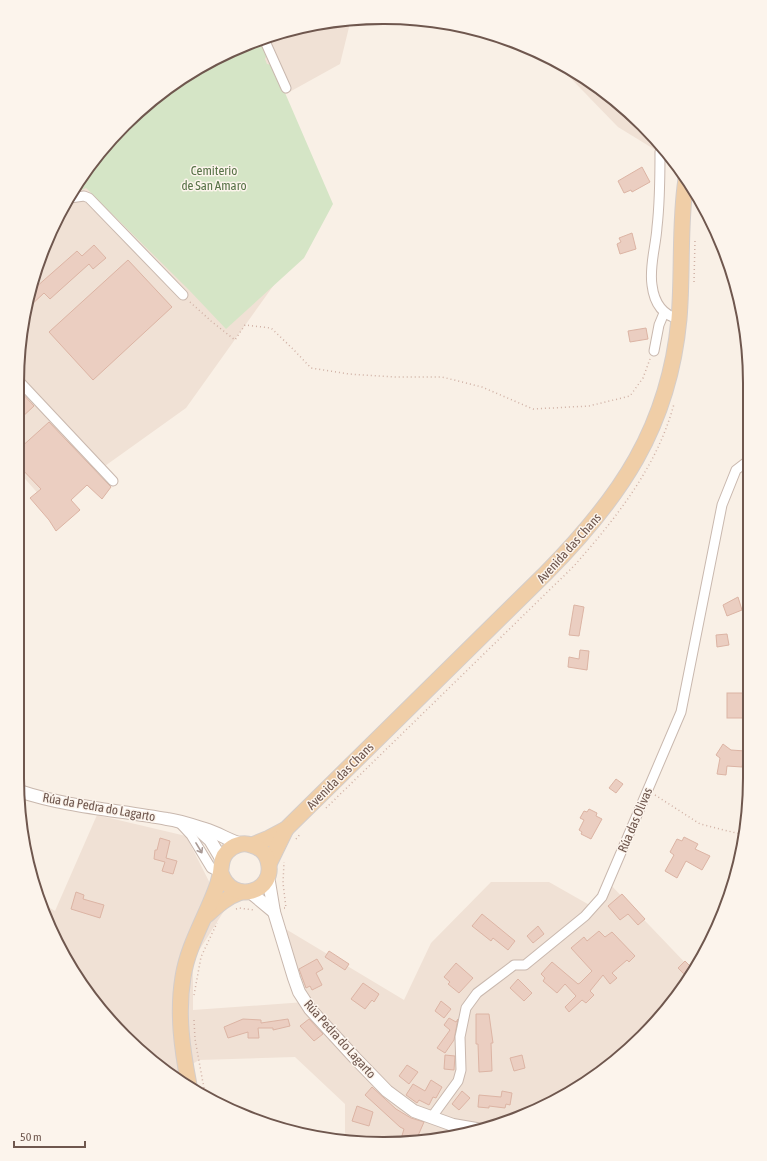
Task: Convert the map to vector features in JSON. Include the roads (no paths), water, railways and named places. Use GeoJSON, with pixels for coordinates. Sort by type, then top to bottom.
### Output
{"type":"FeatureCollection","features":[{"type":"Feature","properties":{"kind":"main road","name":"Avenida das Chans"},"geometry":{"type":"LineString","coordinates":[[212,919],[221,866],[226,853],[232,848],[269,838],[286,829],[546,574],[569,550],[614,496],[645,443],[656,417],[670,374],[676,344],[682,283],[682,217],[685,189]]}},
{"type":"Feature","properties":{"kind":"main road","name":"Avenida das Chans"},"geometry":{"type":"LineString","coordinates":[[188,1079],[181,1033],[181,990],[188,957],[195,936],[212,919],[219,904],[231,895],[261,886],[286,829]]}},
{"type":"Feature","properties":{"kind":"main road"},"geometry":{"type":"LineString","coordinates":[[247,845],[263,852],[268,870]]}},
{"type":"Feature","properties":{"kind":"main road"},"geometry":{"type":"LineString","coordinates":[[221,866],[226,884],[233,890],[245,892]]}},
{"type":"Feature","properties":{"kind":"street"},"geometry":{"type":"LineString","coordinates":[[266,44],[286,88]]}},
{"type":"Feature","properties":{"kind":"street"},"geometry":{"type":"LineString","coordinates":[[660,154],[660,188],[652,282],[655,296],[664,313],[679,319]]}},
{"type":"Feature","properties":{"kind":"street"},"geometry":{"type":"LineString","coordinates":[[77,197],[84,196],[89,198],[183,295]]}},
{"type":"Feature","properties":{"kind":"street"},"geometry":{"type":"LineString","coordinates":[[654,351],[659,325],[664,313]]}},
{"type":"Feature","properties":{"kind":"street"},"geometry":{"type":"LineString","coordinates":[[24,386],[113,482]]}},
{"type":"Feature","properties":{"kind":"street","name":"Rúa das Olivas"},"geometry":{"type":"LineString","coordinates":[[431,1118],[458,1081],[461,1070],[460,1036],[466,1008],[477,992],[514,964],[525,965],[585,916],[602,896],[681,712],[722,505],[736,470],[743,465]]}},
{"type":"Feature","properties":{"kind":"street","name":"Rúa da Pedra do Lagarto"},"geometry":{"type":"LineString","coordinates":[[25,793],[56,801],[178,821],[208,830],[228,840],[247,845]]}},
{"type":"Feature","properties":{"kind":"street"},"geometry":{"type":"LineString","coordinates":[[178,821],[191,835],[211,868],[221,866]]}},
{"type":"Feature","properties":{"kind":"street","name":"Rúa da Pedra do Lagarto"},"geometry":{"type":"LineString","coordinates":[[195,827],[210,840],[221,866]]}},
{"type":"Feature","properties":{"kind":"street","name":"Rúa Pedra do Lagarto"},"geometry":{"type":"LineString","coordinates":[[268,870],[274,912],[296,985],[310,1009],[387,1091],[414,1111],[431,1118],[452,1130]]}},
{"type":"Feature","properties":{"kind":"street"},"geometry":{"type":"LineString","coordinates":[[245,892],[274,912]]}},
{"type":"Feature","properties":{"kind":"park label","name":"Cemiterio de San Amaro"},"geometry":{"type":"Point","coordinates":[214,178]}}]}
